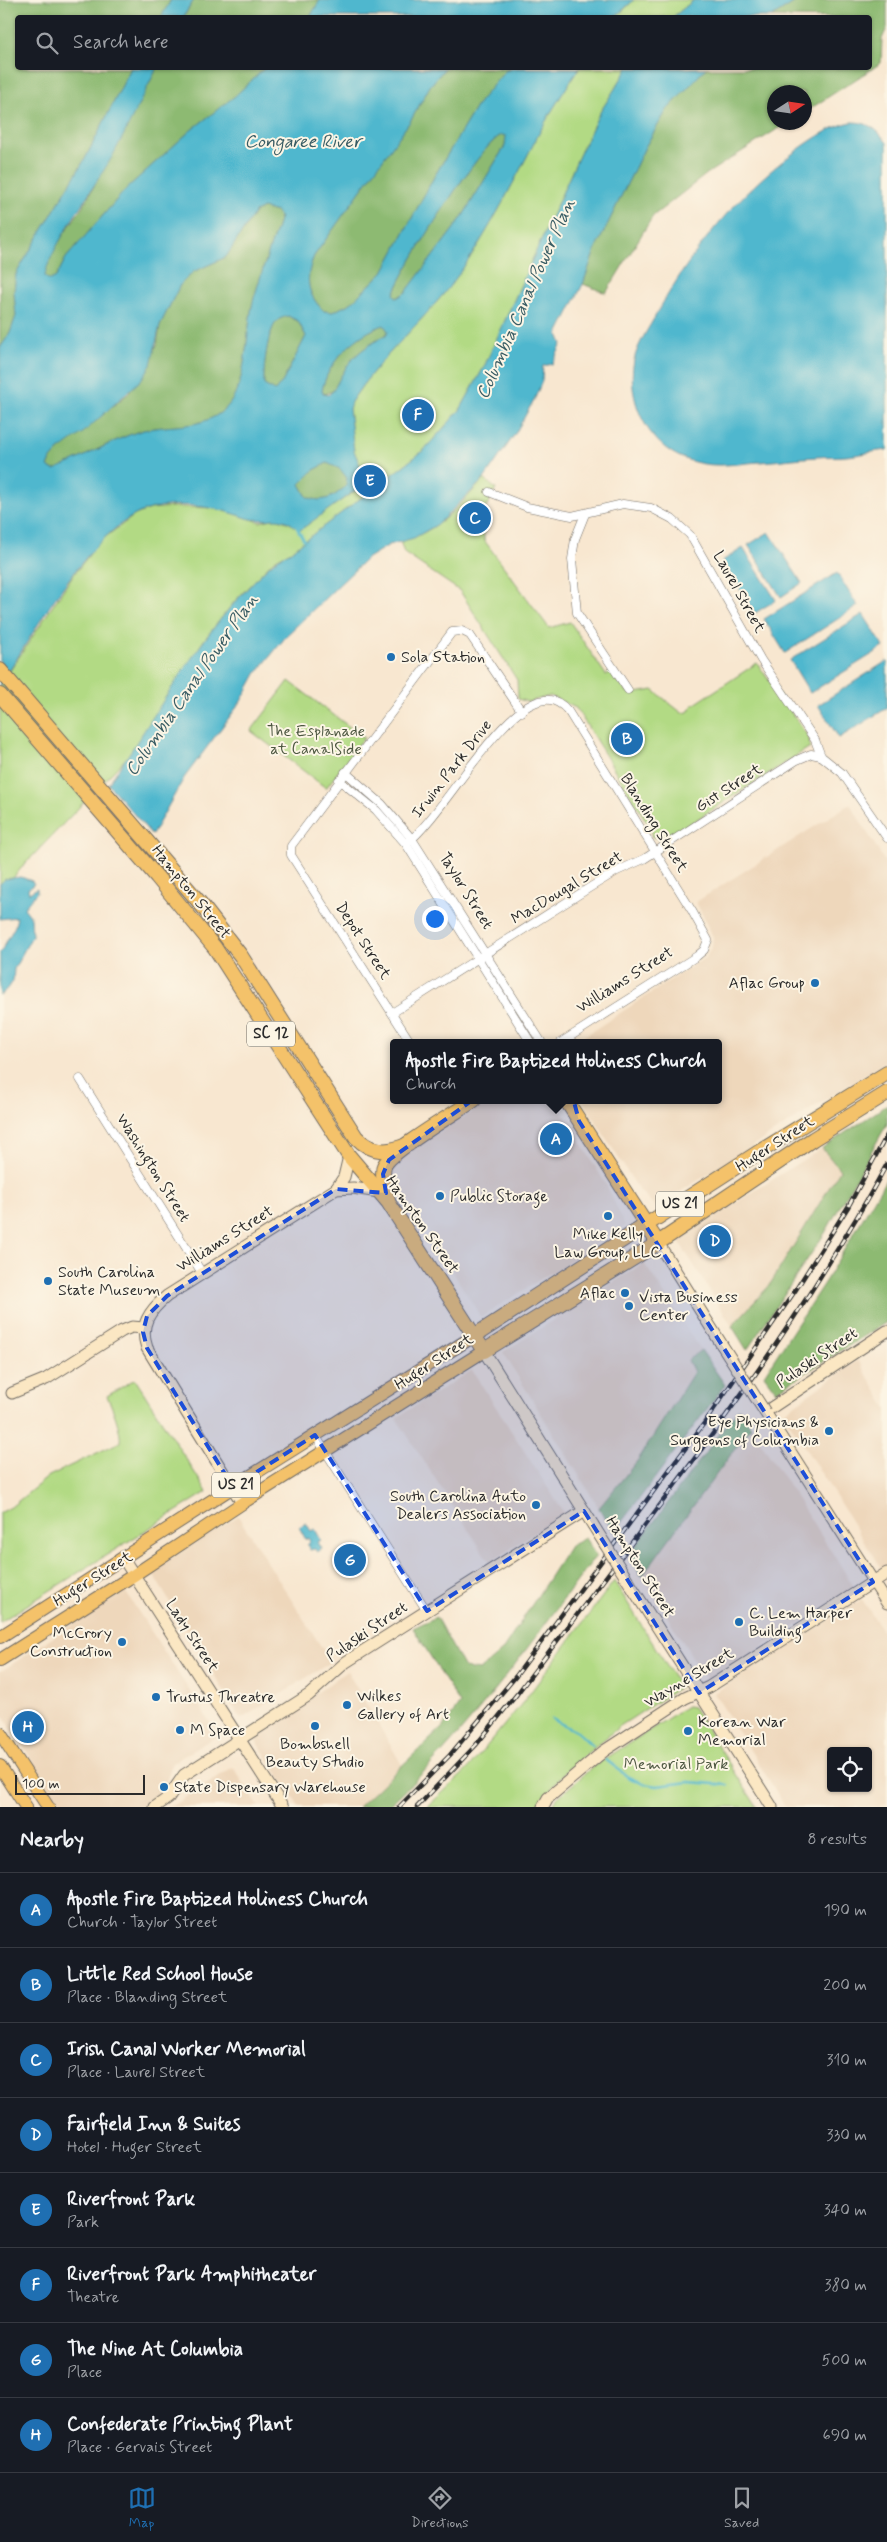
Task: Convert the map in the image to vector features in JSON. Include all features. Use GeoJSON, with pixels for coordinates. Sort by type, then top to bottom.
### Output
{"type":"FeatureCollection","features":[{"type":"Feature","properties":{"kind":"highway","name":"Hampton Street"},"geometry":{"type":"LineString","coordinates":[[0,670],[200,903],[241,956],[356,1137],[369,1147],[381,1151],[394,1150],[409,1144]]}},
{"type":"Feature","properties":{"kind":"highway","name":"Hampton Street"},"geometry":{"type":"LineString","coordinates":[[0,695],[188,915],[243,990],[349,1156],[384,1197],[484,1351]]}},
{"type":"Feature","properties":{"kind":"highway","name":"Huger Street"},"geometry":{"type":"LineString","coordinates":[[474,1336],[887,1073]]}},
{"type":"Feature","properties":{"kind":"highway","name":"Huger Street"},"geometry":{"type":"LineString","coordinates":[[484,1351],[658,1243],[813,1139],[887,1093]]}},
{"type":"Feature","properties":{"kind":"highway","name":"SC 12"},"geometry":{"type":"LineString","coordinates":[[409,1144],[468,1104]]}},
{"type":"Feature","properties":{"kind":"highway"},"geometry":{"type":"LineString","coordinates":[[569,1104],[658,1243]]}},
{"type":"Feature","properties":{"kind":"highway"},"geometry":{"type":"LineString","coordinates":[[575,1104],[579,1120]]}},
{"type":"Feature","properties":{"kind":"highway"},"geometry":{"type":"LineString","coordinates":[[384,1197],[384,1166],[409,1144]]}},
{"type":"Feature","properties":{"kind":"main road","name":"Huger Street"},"geometry":{"type":"LineString","coordinates":[[0,1637],[233,1487],[474,1336]]}},
{"type":"Feature","properties":{"kind":"main road","name":"Huger Street"},"geometry":{"type":"LineString","coordinates":[[0,1660],[134,1575],[242,1503],[484,1351]]}},
{"type":"Feature","properties":{"kind":"main road"},"geometry":{"type":"LineString","coordinates":[[0,1732],[48,1807]]}},
{"type":"Feature","properties":{"kind":"main road"},"geometry":{"type":"LineString","coordinates":[[0,1766],[26,1807]]}},
{"type":"Feature","properties":{"kind":"street","name":"Laurel Street"},"geometry":{"type":"LineString","coordinates":[[489,492],[527,507],[551,513],[572,516],[623,504],[650,508],[672,519],[690,535],[761,660],[815,740],[821,756],[842,773],[887,838]]}},
{"type":"Feature","properties":{"kind":"street"},"geometry":{"type":"LineString","coordinates":[[585,514],[576,539],[572,559],[577,613],[628,690]]}},
{"type":"Feature","properties":{"kind":"street"},"geometry":{"type":"LineString","coordinates":[[339,780],[452,632],[462,631],[470,635],[522,712]]}},
{"type":"Feature","properties":{"kind":"street","name":"Blanding Street"},"geometry":{"type":"LineString","coordinates":[[522,712],[538,702],[546,700],[562,705],[568,711],[707,935],[707,945]]}},
{"type":"Feature","properties":{"kind":"street","name":"Irwin Park Drive"},"geometry":{"type":"LineString","coordinates":[[409,841],[439,809],[501,728],[522,712]]}},
{"type":"Feature","properties":{"kind":"street","name":"Gist Street"},"geometry":{"type":"LineString","coordinates":[[656,852],[797,760],[812,754],[821,756]]}},
{"type":"Feature","properties":{"kind":"street","name":"Taylor Street"},"geometry":{"type":"LineString","coordinates":[[344,772],[386,807],[486,954],[539,1039]]}},
{"type":"Feature","properties":{"kind":"street","name":"Taylor Street"},"geometry":{"type":"LineString","coordinates":[[339,780],[376,810],[409,841],[529,1039]]}},
{"type":"Feature","properties":{"kind":"street","name":"Depot Street"},"geometry":{"type":"LineString","coordinates":[[339,780],[291,846],[291,855],[408,1039]]}},
{"type":"Feature","properties":{"kind":"street","name":"MacDougal Street"},"geometry":{"type":"LineString","coordinates":[[392,1013],[617,872],[656,852]]}},
{"type":"Feature","properties":{"kind":"street","name":"Williams Street"},"geometry":{"type":"LineString","coordinates":[[566,1039],[697,956],[707,945]]}},
{"type":"Feature","properties":{"kind":"street","name":"Washington Street"},"geometry":{"type":"LineString","coordinates":[[80,1079],[202,1273]]}},
{"type":"Feature","properties":{"kind":"street"},"geometry":{"type":"LineString","coordinates":[[336,1190],[344,1177],[349,1156]]}},
{"type":"Feature","properties":{"kind":"street","name":"Williams Street"},"geometry":{"type":"LineString","coordinates":[[144,1328],[147,1316],[155,1306],[202,1273],[336,1190],[353,1188],[384,1197]]}},
{"type":"Feature","properties":{"kind":"street"},"geometry":{"type":"LineString","coordinates":[[658,1243],[887,1603]]}},
{"type":"Feature","properties":{"kind":"street"},"geometry":{"type":"LineString","coordinates":[[12,1393],[46,1379],[122,1331],[132,1327],[144,1328],[147,1348],[242,1503]]}},
{"type":"Feature","properties":{"kind":"street","name":"Pulaski Street"},"geometry":{"type":"LineString","coordinates":[[765,1412],[887,1331]]}},
{"type":"Feature","properties":{"kind":"street","name":"Hampton Street"},"geometry":{"type":"LineString","coordinates":[[484,1351],[772,1807]]}},
{"type":"Feature","properties":{"kind":"street"},"geometry":{"type":"LineString","coordinates":[[315,1435],[428,1611]]}},
{"type":"Feature","properties":{"kind":"street","name":"Pulaski Street"},"geometry":{"type":"LineString","coordinates":[[155,1807],[168,1798],[184,1775],[314,1692],[346,1662],[584,1512]]}},
{"type":"Feature","properties":{"kind":"street","name":"Lady Street"},"geometry":{"type":"LineString","coordinates":[[123,1558],[282,1807]]}},
{"type":"Feature","properties":{"kind":"street","name":"Wayne Street"},"geometry":{"type":"LineString","coordinates":[[543,1807],[548,1798],[604,1751],[685,1698],[699,1693],[887,1573]]}},
{"type":"Feature","properties":{"kind":"highlighted area"},"geometry":{"type":"Polygon","coordinates":[[[545,1048],[571,1090],[579,1121],[873,1582],[699,1693],[584,1511],[427,1611],[315,1435],[233,1487],[147,1348],[143,1332],[147,1316],[167,1296],[336,1189],[386,1193],[383,1174],[389,1160],[545,1048]]]}},
{"type":"Feature","properties":{"kind":"shaded area"},"geometry":{"type":"Polygon","coordinates":[[[850,804],[887,865],[887,1061],[656,1207],[639,1190],[585,1104],[722,1104],[722,1039],[580,1039],[706,957],[712,947],[713,937],[696,902],[850,804]]]}},
{"type":"Feature","properties":{"kind":"shaded area"},"geometry":{"type":"Polygon","coordinates":[[[484,1104],[557,1104],[607,1186],[625,1226],[481,1317],[407,1199],[390,1182],[389,1172],[393,1162],[484,1104]]]}},
{"type":"Feature","properties":{"kind":"shaded area"},"geometry":{"type":"Polygon","coordinates":[[[822,1148],[840,1170],[769,1286],[732,1326],[678,1240],[822,1148]]]}},
{"type":"Feature","properties":{"kind":"shaded area"},"geometry":{"type":"Polygon","coordinates":[[[644,1263],[701,1350],[689,1360],[694,1371],[638,1460],[599,1508],[503,1352],[644,1263]]]}},
{"type":"Feature","properties":{"kind":"shaded area"},"geometry":{"type":"Polygon","coordinates":[[[858,1360],[887,1409],[887,1564],[881,1568],[783,1413],[858,1360]]]}},
{"type":"Feature","properties":{"kind":"shaded area"},"geometry":{"type":"Polygon","coordinates":[[[472,1370],[564,1513],[490,1563],[396,1418],[472,1370]]]}},
{"type":"Feature","properties":{"kind":"shaded area"},"geometry":{"type":"Polygon","coordinates":[[[751,1427],[855,1588],[708,1682],[642,1576],[751,1427]]]}},
{"type":"Feature","properties":{"kind":"shaded area"},"geometry":{"type":"Polygon","coordinates":[[[238,1516],[331,1662],[241,1719],[151,1571],[238,1516]]]}},
{"type":"Feature","properties":{"kind":"shaded area"},"geometry":{"type":"Polygon","coordinates":[[[125,1591],[218,1735],[172,1763],[163,1792],[139,1807],[62,1807],[0,1711],[0,1672],[125,1591]]]}},
{"type":"Feature","properties":{"kind":"shaded area"},"geometry":{"type":"Polygon","coordinates":[[[862,1599],[887,1638],[887,1803],[880,1807],[786,1807],[714,1693],[862,1599]]]}},
{"type":"Feature","properties":{"kind":"shaded area"},"geometry":{"type":"Polygon","coordinates":[[[347,1671],[402,1765],[358,1807],[299,1807],[255,1738],[347,1671]]]}},
{"type":"Feature","properties":{"kind":"shaded area"},"geometry":{"type":"Polygon","coordinates":[[[233,1767],[259,1807],[170,1807],[197,1790],[233,1767]]]}},
{"type":"Feature","properties":{"kind":"green space"},"geometry":{"type":"Polygon","coordinates":[[[0,0],[171,0],[162,15],[15,15],[15,70],[130,70],[85,159],[16,274],[14,292],[16,316],[10,333],[0,348],[0,0]]]}},
{"type":"Feature","properties":{"kind":"green space"},"geometry":{"type":"Polygon","coordinates":[[[194,0],[320,0],[311,15],[185,15],[194,0]]]}},
{"type":"Feature","properties":{"kind":"green space"},"geometry":{"type":"Polygon","coordinates":[[[634,0],[694,0],[675,15],[618,15],[634,0]]]}},
{"type":"Feature","properties":{"kind":"green space"},"geometry":{"type":"Polygon","coordinates":[[[798,0],[887,0],[887,28],[882,39],[881,63],[872,69],[872,15],[775,15],[798,0]]]}},
{"type":"Feature","properties":{"kind":"green space"},"geometry":{"type":"Polygon","coordinates":[[[156,70],[263,70],[235,96],[190,131],[127,188],[66,258],[56,277],[51,280],[45,277],[49,259],[92,190],[156,70]]]}},
{"type":"Feature","properties":{"kind":"green space"},"geometry":{"type":"Polygon","coordinates":[[[443,70],[508,70],[505,71],[479,102],[434,177],[383,272],[351,303],[333,312],[324,311],[318,305],[309,285],[309,271],[314,256],[411,120],[430,86],[443,70]]]}},
{"type":"Feature","properties":{"kind":"green space"},"geometry":{"type":"Polygon","coordinates":[[[578,70],[627,70],[599,114],[484,367],[460,410],[423,451],[291,551],[274,560],[235,601],[204,640],[129,755],[24,865],[0,893],[0,686],[71,578],[100,541],[135,515],[151,509],[174,507],[219,508],[260,522],[276,518],[292,524],[311,521],[361,487],[356,478],[363,472],[354,451],[349,408],[351,402],[375,369],[443,294],[469,260],[547,119],[578,70]]]}},
{"type":"Feature","properties":{"kind":"green space"},"geometry":{"type":"Polygon","coordinates":[[[704,70],[870,70],[812,107],[812,85],[767,85],[767,130],[776,130],[708,173],[653,216],[606,293],[583,284],[595,250],[645,147],[667,110],[704,70]]]}},
{"type":"Feature","properties":{"kind":"green space"},"geometry":{"type":"Polygon","coordinates":[[[502,135],[506,136],[505,146],[461,219],[406,292],[397,298],[394,294],[400,281],[444,207],[478,158],[492,142],[502,135]]]}},
{"type":"Feature","properties":{"kind":"green space"},"geometry":{"type":"Polygon","coordinates":[[[263,208],[277,212],[280,218],[254,298],[238,388],[224,410],[203,422],[137,432],[54,470],[48,467],[51,459],[58,451],[129,393],[157,345],[160,325],[180,285],[193,272],[226,257],[255,212],[263,208]]]}},
{"type":"Feature","properties":{"kind":"green space"},"geometry":{"type":"Polygon","coordinates":[[[288,316],[298,321],[306,336],[283,381],[275,391],[264,385],[266,352],[274,326],[278,320],[288,316]]]}},
{"type":"Feature","properties":{"kind":"green space"},"geometry":{"type":"Polygon","coordinates":[[[384,325],[388,331],[386,335],[359,353],[344,371],[333,391],[324,394],[322,391],[325,380],[344,350],[363,335],[384,325]]]}},
{"type":"Feature","properties":{"kind":"green space"},"geometry":{"type":"Polygon","coordinates":[[[327,463],[340,468],[347,478],[346,486],[328,498],[318,500],[307,497],[300,484],[314,470],[327,463]]]}},
{"type":"Feature","properties":{"kind":"green space"},"geometry":{"type":"Polygon","coordinates":[[[484,479],[496,489],[483,513],[484,540],[549,628],[570,622],[606,675],[611,672],[625,690],[631,694],[653,690],[682,713],[688,712],[692,706],[757,663],[809,738],[810,747],[668,838],[661,840],[651,836],[652,830],[576,708],[550,696],[528,702],[518,699],[517,680],[460,591],[404,553],[400,541],[425,532],[447,517],[484,479]]]}},
{"type":"Feature","properties":{"kind":"green space","name":"The Esplanade at CanalSide"},"geometry":{"type":"Polygon","coordinates":[[[289,681],[364,738],[326,788],[251,731],[289,681]]]}},
{"type":"Feature","properties":{"kind":"green space"},"geometry":{"type":"Polygon","coordinates":[[[887,1105],[887,1124],[825,1233],[747,1350],[732,1326],[769,1286],[840,1170],[822,1148],[887,1105]]]}},
{"type":"Feature","properties":{"kind":"green space"},"geometry":{"type":"Polygon","coordinates":[[[887,1178],[887,1322],[776,1391],[764,1375],[826,1280],[887,1178]]]}},
{"type":"Feature","properties":{"kind":"green space"},"geometry":{"type":"Polygon","coordinates":[[[701,1350],[725,1385],[614,1532],[599,1508],[638,1460],[694,1372],[688,1360],[701,1350]]]}},
{"type":"Feature","properties":{"kind":"green space"},"geometry":{"type":"Polygon","coordinates":[[[135,1379],[207,1492],[0,1622],[0,1513],[11,1507],[49,1476],[120,1442],[118,1426],[107,1396],[135,1379]]]}},
{"type":"Feature","properties":{"kind":"green space"},"geometry":{"type":"Polygon","coordinates":[[[739,1408],[751,1427],[642,1576],[629,1555],[739,1408]]]}},
{"type":"Feature","properties":{"kind":"green space"},"geometry":{"type":"Polygon","coordinates":[[[585,1538],[596,1556],[472,1718],[417,1779],[387,1807],[358,1807],[442,1728],[460,1704],[413,1628],[436,1617],[464,1668],[480,1670],[502,1651],[570,1546],[585,1538]]]}},
{"type":"Feature","properties":{"kind":"green space"},"geometry":{"type":"Polygon","coordinates":[[[614,1581],[680,1687],[620,1726],[566,1771],[536,1807],[427,1807],[467,1770],[524,1701],[614,1581]]]}},
{"type":"Feature","properties":{"kind":"green space","name":"Memorial Park"},"geometry":{"type":"Polygon","coordinates":[[[687,1706],[693,1707],[757,1807],[551,1807],[557,1798],[594,1766],[687,1706]]]}},
{"type":"Feature","properties":{"kind":"water"},"geometry":{"type":"Polygon","coordinates":[[[171,0],[194,0],[184,15],[162,15],[171,0]]]}},
{"type":"Feature","properties":{"kind":"water"},"geometry":{"type":"Polygon","coordinates":[[[320,0],[634,0],[617,15],[311,15],[320,0]]]}},
{"type":"Feature","properties":{"kind":"water"},"geometry":{"type":"Polygon","coordinates":[[[694,0],[798,0],[775,15],[675,15],[694,0]]]}},
{"type":"Feature","properties":{"kind":"water","name":"Congaree River"},"geometry":{"type":"Polygon","coordinates":[[[130,70],[156,70],[112,157],[73,218],[54,253],[47,267],[45,277],[50,280],[56,277],[66,258],[127,188],[190,131],[235,96],[263,70],[443,70],[430,86],[411,120],[314,256],[308,279],[311,292],[318,305],[324,311],[333,312],[351,303],[383,272],[434,177],[479,102],[505,71],[578,70],[547,119],[502,204],[469,260],[443,294],[375,369],[351,402],[349,409],[354,451],[363,472],[356,478],[361,486],[299,531],[292,524],[279,519],[252,519],[221,510],[186,505],[150,509],[128,519],[106,536],[65,585],[0,686],[0,348],[10,333],[16,316],[14,292],[16,274],[85,159],[130,70]],[[502,135],[492,142],[478,158],[444,207],[400,281],[394,294],[397,298],[406,292],[461,219],[505,146],[506,136],[502,135]],[[263,208],[255,212],[226,257],[193,272],[180,285],[160,325],[151,365],[141,380],[84,432],[58,451],[51,459],[48,467],[54,470],[137,432],[193,424],[214,417],[224,410],[238,388],[254,298],[280,218],[277,212],[263,208]],[[288,316],[278,320],[274,326],[266,352],[264,385],[275,391],[283,381],[306,336],[298,321],[288,316]],[[384,325],[353,342],[336,360],[325,380],[322,391],[324,394],[328,395],[333,391],[344,371],[359,353],[386,335],[388,331],[384,325]],[[327,463],[314,470],[300,484],[307,497],[318,500],[328,498],[346,486],[347,478],[340,469],[327,463]]]}},
{"type":"Feature","properties":{"kind":"water","name":"Columbia Canal Power Plan"},"geometry":{"type":"Polygon","coordinates":[[[627,70],[704,70],[667,110],[645,147],[595,250],[583,284],[558,334],[562,344],[552,364],[543,366],[542,381],[535,398],[515,434],[484,479],[438,524],[414,538],[389,545],[366,559],[288,634],[256,674],[240,703],[184,778],[152,835],[108,784],[191,658],[228,610],[258,577],[273,563],[423,451],[460,410],[484,367],[599,114],[627,70]]]}},
{"type":"Feature","properties":{"kind":"water"},"geometry":{"type":"Polygon","coordinates":[[[852,122],[863,123],[872,127],[887,143],[887,450],[846,456],[809,457],[722,465],[704,464],[685,459],[660,443],[642,419],[633,390],[632,375],[638,348],[671,289],[701,245],[735,205],[774,168],[796,151],[830,130],[852,122]]]}},
{"type":"Feature","properties":{"kind":"water"},"geometry":{"type":"Polygon","coordinates":[[[769,532],[802,583],[781,597],[748,545],[769,532]]]}},
{"type":"Feature","properties":{"kind":"water"},"geometry":{"type":"Polygon","coordinates":[[[743,548],[776,600],[755,613],[722,561],[743,548]]]}},
{"type":"Feature","properties":{"kind":"water"},"geometry":{"type":"Polygon","coordinates":[[[837,573],[858,606],[785,653],[764,619],[837,573]]]}},
{"type":"Feature","properties":{"kind":"water"},"geometry":{"type":"Polygon","coordinates":[[[863,614],[884,647],[810,693],[790,660],[863,614]]]}},
{"type":"Feature","properties":{"kind":"water"},"geometry":{"type":"Polygon","coordinates":[[[887,661],[887,708],[839,738],[818,705],[887,661]]]}},
{"type":"Feature","properties":{"kind":"water"},"geometry":{"type":"Polygon","coordinates":[[[21,877],[32,881],[34,884],[28,889],[29,893],[37,888],[37,892],[24,908],[31,917],[32,936],[14,969],[13,982],[0,996],[0,953],[15,926],[17,917],[0,919],[0,884],[5,879],[21,877]]]}},
{"type":"Feature","properties":{"kind":"water"},"geometry":{"type":"Polygon","coordinates":[[[306,1523],[311,1531],[315,1529],[321,1540],[318,1542],[322,1549],[317,1552],[315,1549],[310,1550],[307,1545],[310,1542],[308,1538],[306,1540],[299,1527],[306,1523]]]}},
{"type":"Feature","properties":{"kind":"waterway"},"geometry":{"type":"LineString","coordinates":[[297,528],[304,540]]}},
{"type":"Feature","properties":{"kind":"waterway"},"geometry":{"type":"LineString","coordinates":[[552,1719],[577,1732],[592,1745]]}},
{"type":"Feature","properties":{"kind":"waterway"},"geometry":{"type":"LineString","coordinates":[[605,1759],[628,1777],[644,1784],[657,1786],[689,1782],[728,1785]]}},
{"type":"Feature","properties":{"kind":"railway"},"geometry":{"type":"LineString","coordinates":[[399,1807],[450,1755],[516,1676],[705,1422],[795,1291],[848,1207],[887,1135]]}},
{"type":"Feature","properties":{"kind":"railway"},"geometry":{"type":"LineString","coordinates":[[417,1807],[476,1745],[664,1501],[759,1369],[804,1302],[847,1234],[887,1164]]}},
{"type":"Feature","properties":{"kind":"place","name":"Riverfront Park Amphitheater"},"geometry":{"type":"Point","coordinates":[418,415]}},
{"type":"Feature","properties":{"kind":"place","name":"Riverfront Park"},"geometry":{"type":"Point","coordinates":[370,481]}},
{"type":"Feature","properties":{"kind":"place","name":"Irish Canal Worker Memorial"},"geometry":{"type":"Point","coordinates":[475,518]}},
{"type":"Feature","properties":{"kind":"place","name":"Sola Station"},"geometry":{"type":"Point","coordinates":[391,657]}},
{"type":"Feature","properties":{"kind":"place","name":"Little Red School House"},"geometry":{"type":"Point","coordinates":[627,739]}},
{"type":"Feature","properties":{"kind":"place","name":"Aflac Group"},"geometry":{"type":"Point","coordinates":[815,983]}},
{"type":"Feature","properties":{"kind":"place","name":"Apostle Fire Baptized Holiness Church"},"geometry":{"type":"Point","coordinates":[556,1139]}},
{"type":"Feature","properties":{"kind":"place","name":"Public Storage"},"geometry":{"type":"Point","coordinates":[440,1196]}},
{"type":"Feature","properties":{"kind":"place","name":"Mike Kelly Law Group, LLC"},"geometry":{"type":"Point","coordinates":[608,1216]}},
{"type":"Feature","properties":{"kind":"place","name":"Fairfield Inn & Suites"},"geometry":{"type":"Point","coordinates":[715,1241]}},
{"type":"Feature","properties":{"kind":"place","name":"South Carolina State Museum"},"geometry":{"type":"Point","coordinates":[48,1281]}},
{"type":"Feature","properties":{"kind":"place","name":"Aflac"},"geometry":{"type":"Point","coordinates":[625,1293]}},
{"type":"Feature","properties":{"kind":"place","name":"Vista Business Center"},"geometry":{"type":"Point","coordinates":[629,1306]}},
{"type":"Feature","properties":{"kind":"place","name":"Eye Physicians & Surgeons of Columbia"},"geometry":{"type":"Point","coordinates":[829,1431]}},
{"type":"Feature","properties":{"kind":"place","name":"South Carolina Auto Dealers Association"},"geometry":{"type":"Point","coordinates":[536,1505]}},
{"type":"Feature","properties":{"kind":"place","name":"The Nine At Columbia"},"geometry":{"type":"Point","coordinates":[350,1560]}},
{"type":"Feature","properties":{"kind":"place","name":"C. Lem Harper Building"},"geometry":{"type":"Point","coordinates":[739,1622]}},
{"type":"Feature","properties":{"kind":"place","name":"McCrory Construction"},"geometry":{"type":"Point","coordinates":[122,1642]}},
{"type":"Feature","properties":{"kind":"place","name":"Trustus Threatre"},"geometry":{"type":"Point","coordinates":[156,1697]}},
{"type":"Feature","properties":{"kind":"place","name":"Wilkes Gallery of Art"},"geometry":{"type":"Point","coordinates":[347,1705]}},
{"type":"Feature","properties":{"kind":"place","name":"Bombshell Beauty Studio"},"geometry":{"type":"Point","coordinates":[315,1726]}},
{"type":"Feature","properties":{"kind":"place","name":"Confederate Printing Plant"},"geometry":{"type":"Point","coordinates":[28,1727]}},
{"type":"Feature","properties":{"kind":"place","name":"M Space"},"geometry":{"type":"Point","coordinates":[180,1730]}},
{"type":"Feature","properties":{"kind":"place","name":"Korean War Memorial"},"geometry":{"type":"Point","coordinates":[688,1731]}},
{"type":"Feature","properties":{"kind":"place","name":"State Dispensary Warehouse"},"geometry":{"type":"Point","coordinates":[164,1787]}}]}
